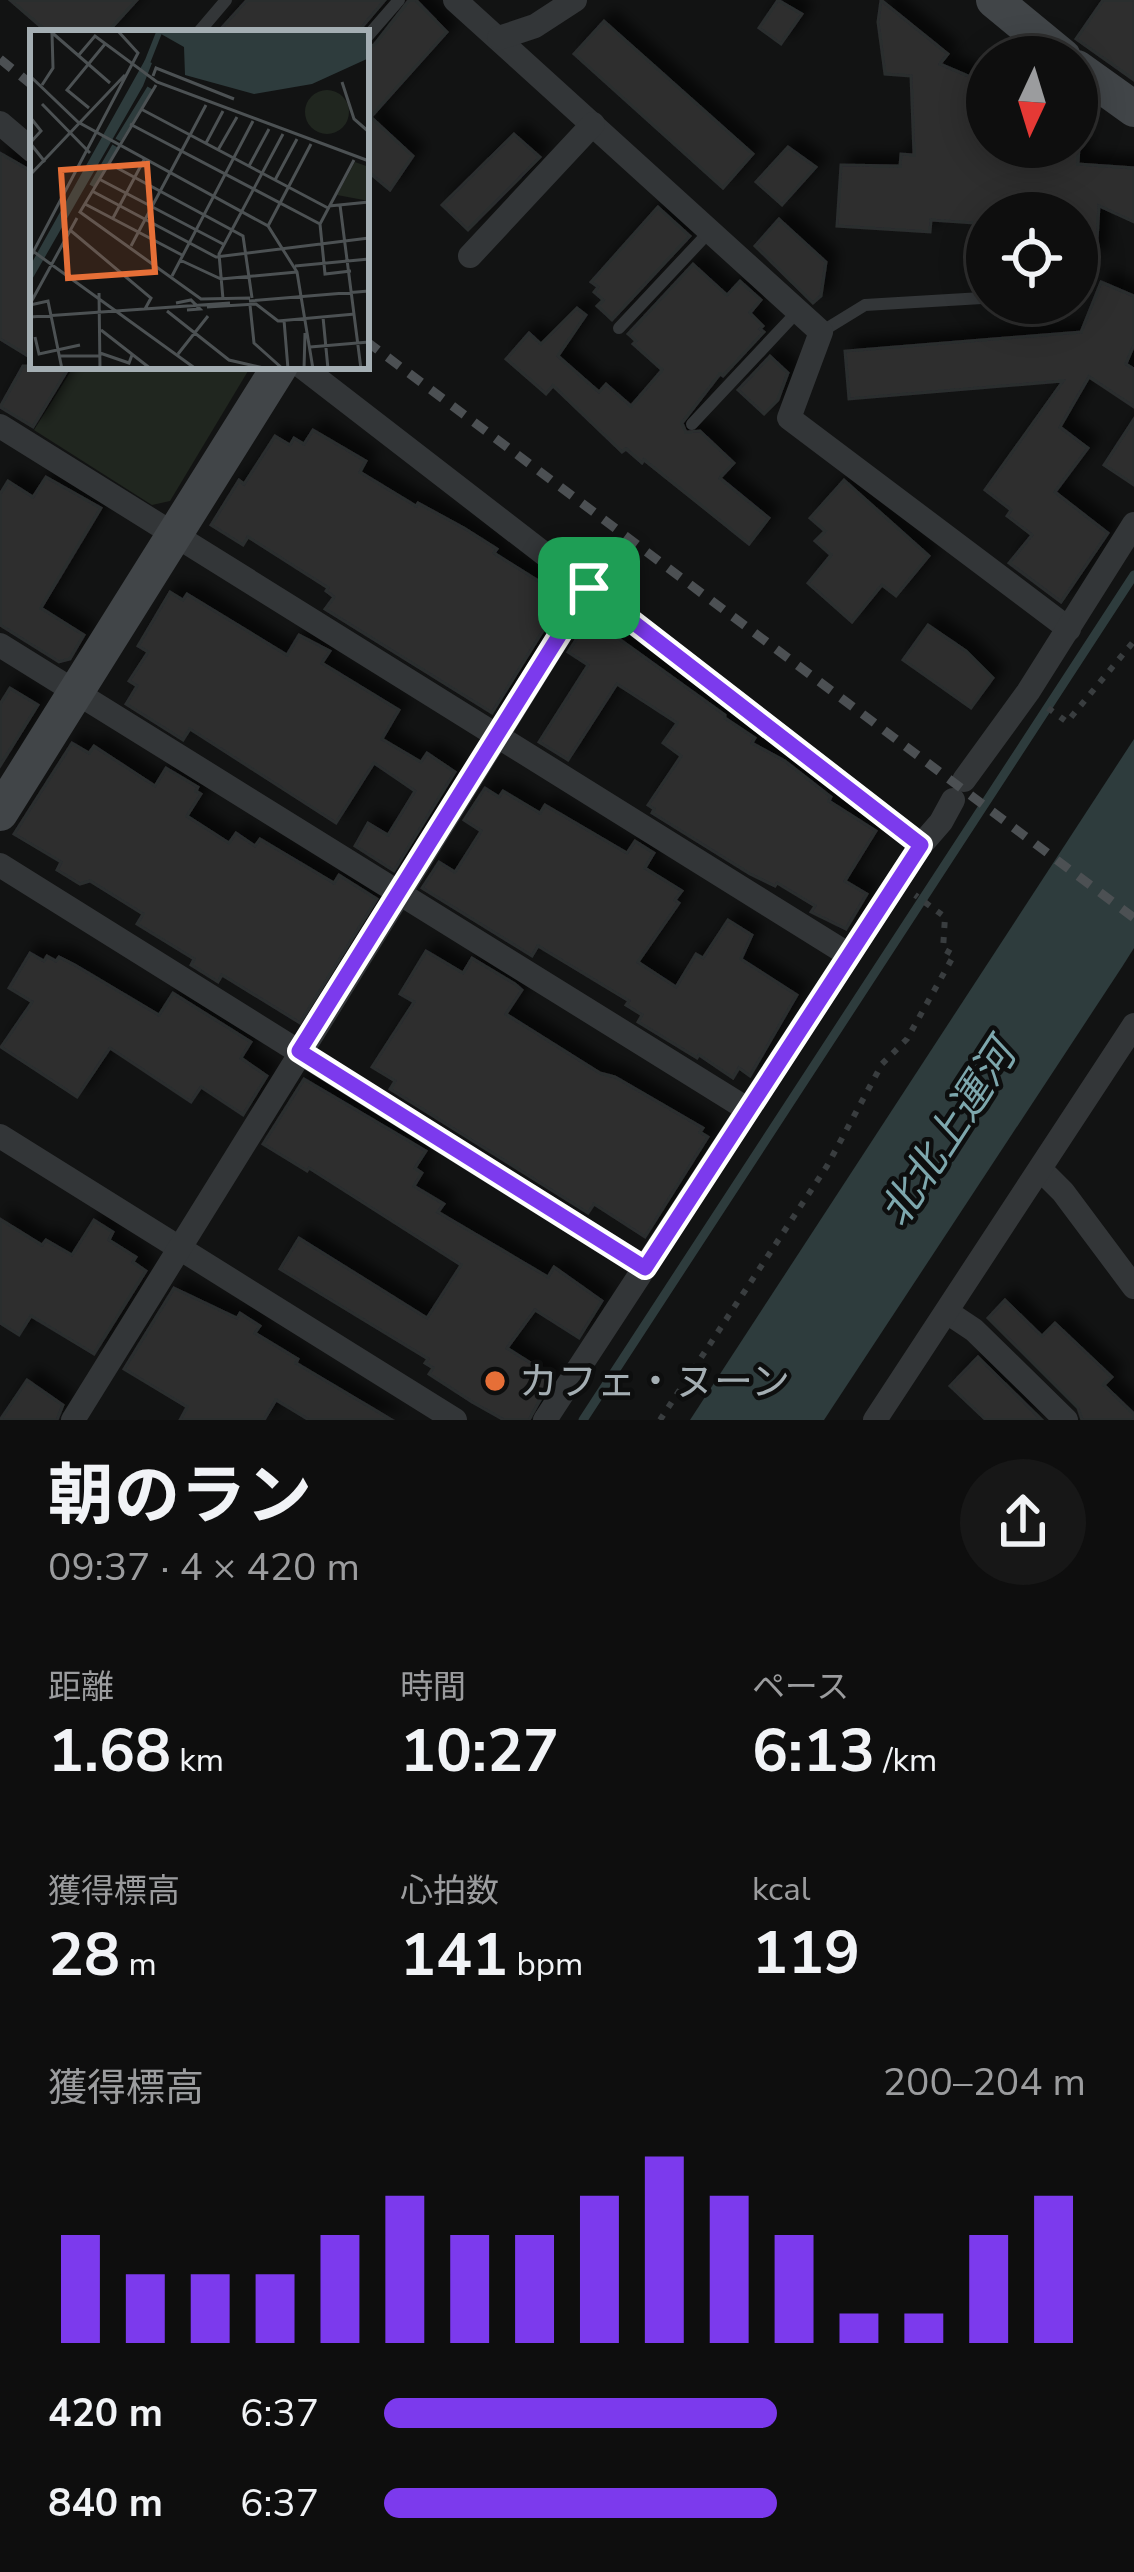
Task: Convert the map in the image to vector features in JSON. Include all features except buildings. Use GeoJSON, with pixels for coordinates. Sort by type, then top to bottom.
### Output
{"type":"FeatureCollection","features":[{"type":"Feature","properties":{"kind":"street"},"geometry":{"type":"LineString","coordinates":[[455,0],[821,332],[789,418],[1069,628]]}},
{"type":"Feature","properties":{"kind":"street"},"geometry":{"type":"LineString","coordinates":[[499,38],[535,26],[575,0]]}},
{"type":"Feature","properties":{"kind":"street"},"geometry":{"type":"LineString","coordinates":[[994,0],[1038,36]]}},
{"type":"Feature","properties":{"kind":"street"},"geometry":{"type":"LineString","coordinates":[[1098,83],[1134,110]]}},
{"type":"Feature","properties":{"kind":"street"},"geometry":{"type":"LineString","coordinates":[[0,123],[30,148]]}},
{"type":"Feature","properties":{"kind":"street"},"geometry":{"type":"LineString","coordinates":[[470,256],[593,124]]}},
{"type":"Feature","properties":{"kind":"street"},"geometry":{"type":"LineString","coordinates":[[0,813],[278,369]]}},
{"type":"Feature","properties":{"kind":"street"},"geometry":{"type":"LineString","coordinates":[[305,369],[921,845]]}},
{"type":"Feature","properties":{"kind":"street"},"geometry":{"type":"LineString","coordinates":[[0,426],[848,955]]}},
{"type":"Feature","properties":{"kind":"street"},"geometry":{"type":"LineString","coordinates":[[545,1420],[1134,524]]}},
{"type":"Feature","properties":{"kind":"street"},"geometry":{"type":"LineString","coordinates":[[73,1420],[589,588]]}},
{"type":"Feature","properties":{"kind":"street"},"geometry":{"type":"LineString","coordinates":[[0,645],[747,1109]]}},
{"type":"Feature","properties":{"kind":"street"},"geometry":{"type":"LineString","coordinates":[[0,865],[645,1268]]}},
{"type":"Feature","properties":{"kind":"street"},"geometry":{"type":"LineString","coordinates":[[875,1420],[1134,1025]]}},
{"type":"Feature","properties":{"kind":"street"},"geometry":{"type":"LineString","coordinates":[[0,1136],[455,1420]]}},
{"type":"Feature","properties":{"kind":"street"},"geometry":{"type":"LineString","coordinates":[[1041,1170],[1134,1287]]}},
{"type":"Feature","properties":{"kind":"street"},"geometry":{"type":"LineString","coordinates":[[946,1312],[974,1330],[1066,1420]]}},
{"type":"Feature","properties":{"kind":"lane"},"geometry":{"type":"LineString","coordinates":[[201,30],[226,0]]}},
{"type":"Feature","properties":{"kind":"lane"},"geometry":{"type":"LineString","coordinates":[[369,35],[399,0]]}},
{"type":"Feature","properties":{"kind":"lane"},"geometry":{"type":"LineString","coordinates":[[619,328],[710,231]]}},
{"type":"Feature","properties":{"kind":"lane"},"geometry":{"type":"LineString","coordinates":[[821,332],[865,305],[966,299]]}},
{"type":"Feature","properties":{"kind":"lane"},"geometry":{"type":"LineString","coordinates":[[692,424],[798,311]]}},
{"type":"Feature","properties":{"kind":"path"},"geometry":{"type":"LineString","coordinates":[[1058,715],[1067,722],[1134,640]]}},
{"type":"Feature","properties":{"kind":"path"},"geometry":{"type":"LineString","coordinates":[[660,1420],[827,1166],[882,1064],[907,1040],[954,955],[943,949],[945,917],[906,889]]}},
{"type":"Feature","properties":{"kind":"shaded area"},"geometry":{"type":"Polygon","coordinates":[[[72,369],[249,369],[170,501],[152,505],[34,430],[72,369]]]}},
{"type":"Feature","properties":{"kind":"water","name":"北北上運河"},"geometry":{"type":"Polygon","coordinates":[[[1134,739],[1134,948],[1122,967],[824,1420],[690,1420],[1134,739]]]}},
{"type":"Feature","properties":{"kind":"waterway"},"geometry":{"type":"LineString","coordinates":[[583,1420],[1134,575]]}},
{"type":"Feature","properties":{"kind":"railway"},"geometry":{"type":"LineString","coordinates":[[0,59],[30,84]]}},
{"type":"Feature","properties":{"kind":"railway"},"geometry":{"type":"LineString","coordinates":[[369,343],[1134,918]]}},
{"type":"Feature","properties":{"kind":"place","name":"カフェ・ヌーン"},"geometry":{"type":"Point","coordinates":[495,1381]}},
{"type":"Feature","properties":{"kind":"route"},"geometry":{"type":"LineString","coordinates":[[589,588],[921,845],[645,1268],[299,1051],[589,588]]}}]}
